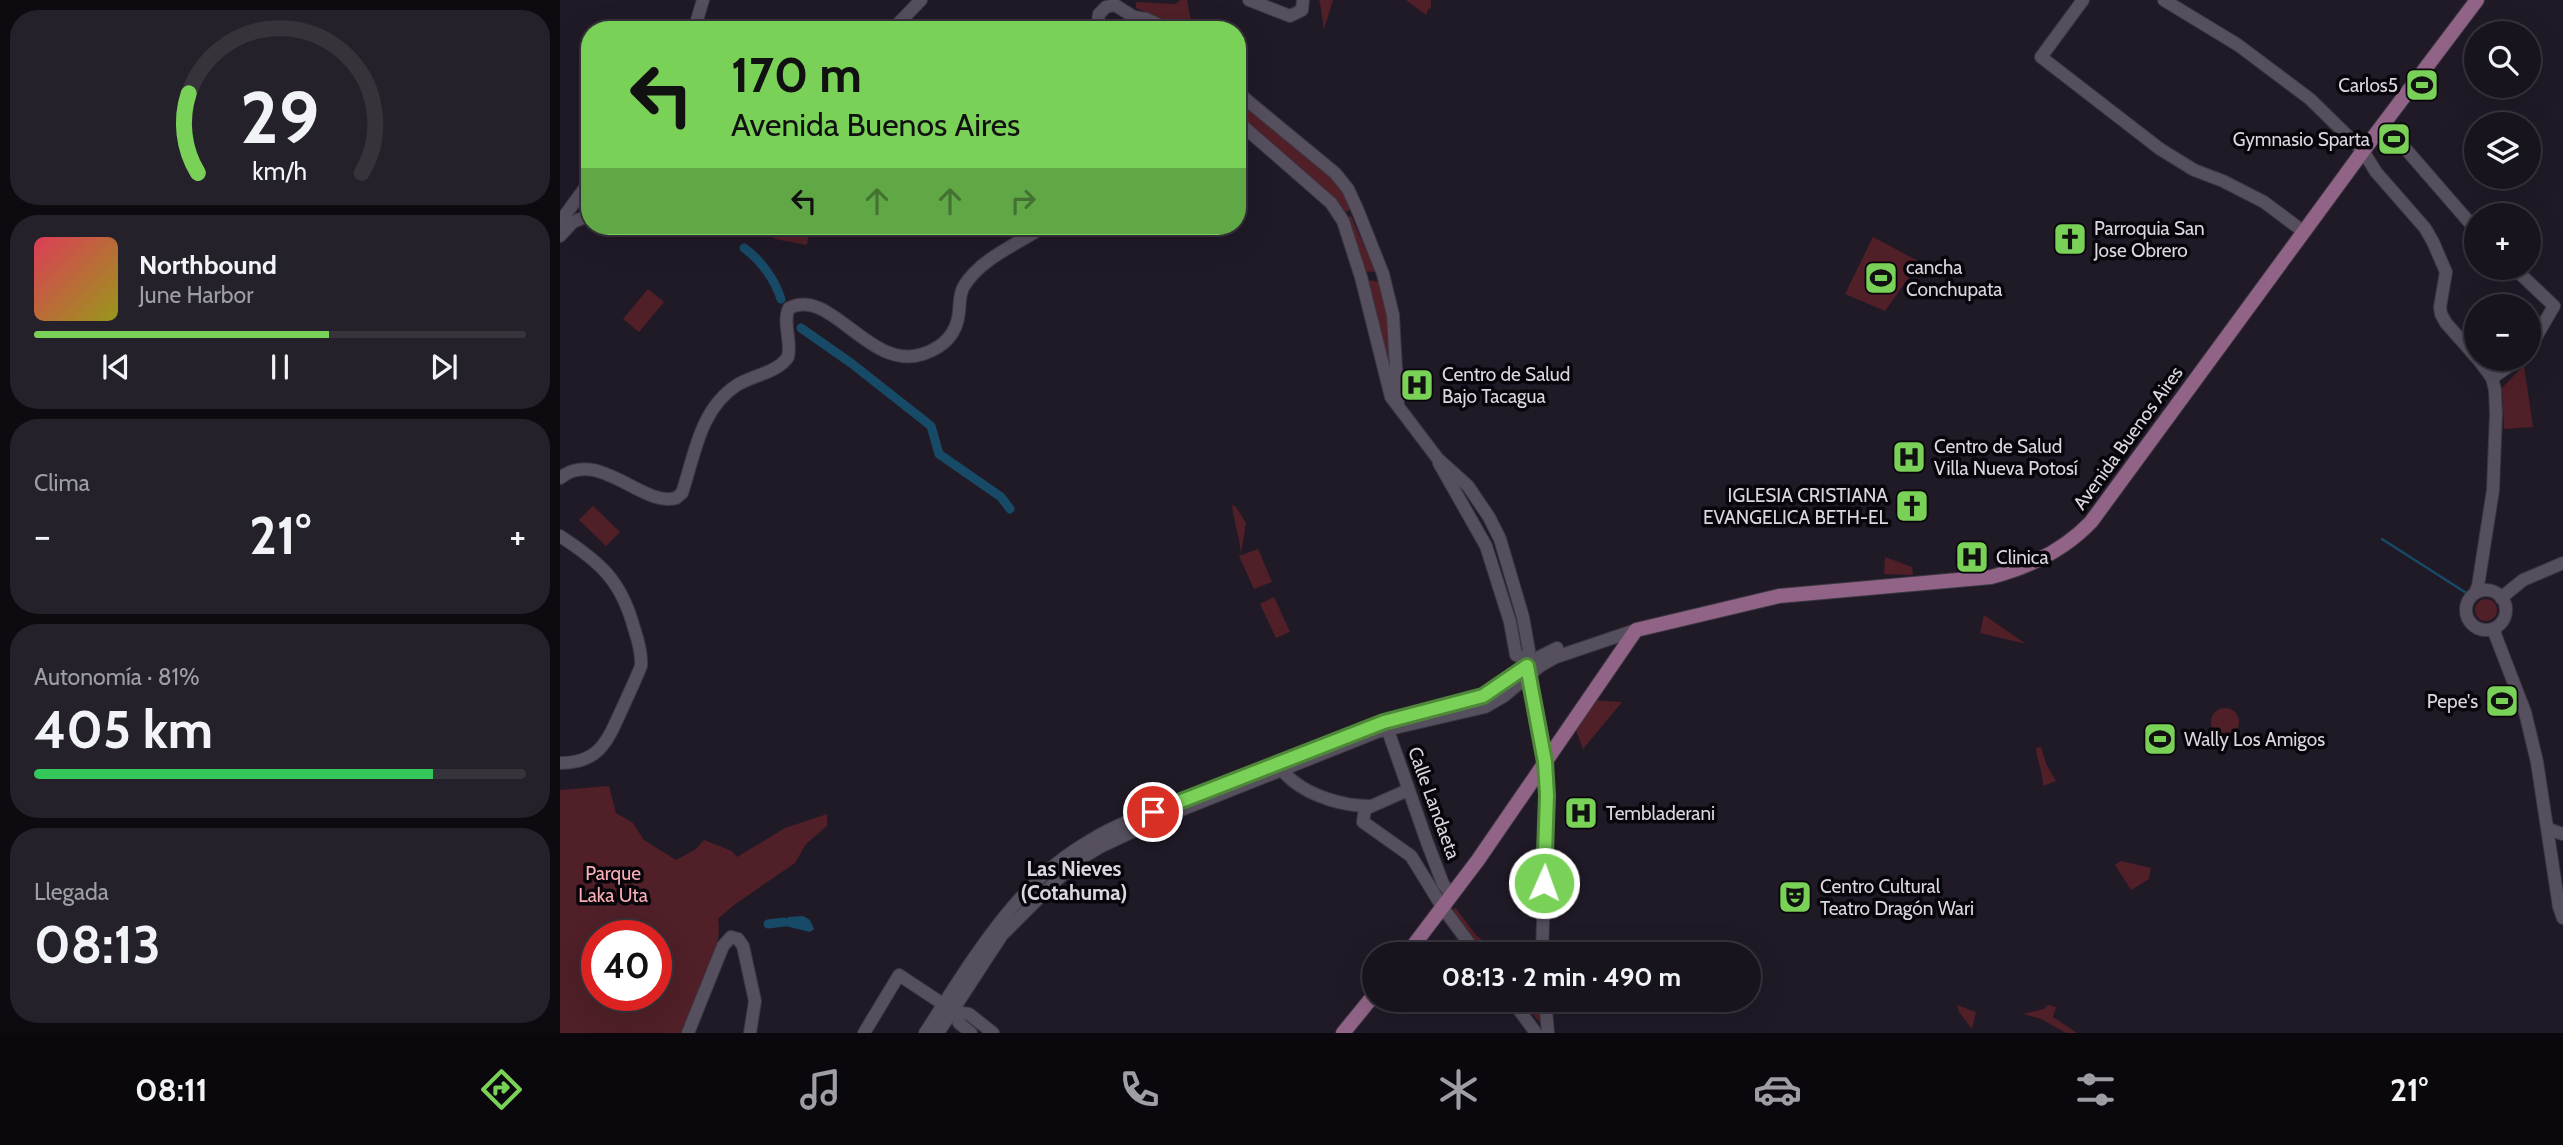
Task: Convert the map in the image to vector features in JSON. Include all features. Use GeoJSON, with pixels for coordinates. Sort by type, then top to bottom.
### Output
{"type":"FeatureCollection","features":[{"type":"Feature","properties":{"kind":"main road","name":"Avenida Buenos Aires"},"geometry":{"type":"LineString","coordinates":[[1636,630],[1779,596],[1991,578],[2022,569],[2077,537],[2091,522],[2477,0]]}},
{"type":"Feature","properties":{"kind":"main road"},"geometry":{"type":"LineString","coordinates":[[1416,942],[1443,908],[1636,630]]}},
{"type":"Feature","properties":{"kind":"main road"},"geometry":{"type":"LineString","coordinates":[[1343,1033],[1362,1010]]}},
{"type":"Feature","properties":{"kind":"street"},"geometry":{"type":"LineString","coordinates":[[697,21],[703,0]]}},
{"type":"Feature","properties":{"kind":"street"},"geometry":{"type":"LineString","coordinates":[[901,21],[921,0]]}},
{"type":"Feature","properties":{"kind":"street"},"geometry":{"type":"LineString","coordinates":[[1249,0],[1290,16],[1302,10],[1303,0]]}},
{"type":"Feature","properties":{"kind":"street"},"geometry":{"type":"LineString","coordinates":[[2083,0],[2041,57],[2160,149],[2194,170],[2264,202],[2304,232]]}},
{"type":"Feature","properties":{"kind":"street"},"geometry":{"type":"LineString","coordinates":[[2164,0],[2238,45],[2290,84],[2341,127],[2363,151],[2376,172],[2425,229],[2441,256],[2446,272],[2441,314],[2464,343]]}},
{"type":"Feature","properties":{"kind":"street"},"geometry":{"type":"LineString","coordinates":[[1096,21],[1102,10],[1122,3],[1135,21]]}},
{"type":"Feature","properties":{"kind":"street"},"geometry":{"type":"LineString","coordinates":[[1134,17],[1151,21]]}},
{"type":"Feature","properties":{"kind":"street"},"geometry":{"type":"LineString","coordinates":[[1246,99],[1335,173],[1348,189],[1383,274],[1393,315],[1398,404]]}},
{"type":"Feature","properties":{"kind":"street"},"geometry":{"type":"LineString","coordinates":[[2384,124],[2464,216]]}},
{"type":"Feature","properties":{"kind":"street"},"geometry":{"type":"LineString","coordinates":[[1246,129],[1331,203],[1341,217],[1361,277],[1389,390],[1409,423],[1438,459],[1468,486],[1500,539],[1523,617],[1529,651],[1527,667],[1545,762],[1547,795],[1542,942]]}},
{"type":"Feature","properties":{"kind":"street"},"geometry":{"type":"LineString","coordinates":[[560,222],[581,193]]}},
{"type":"Feature","properties":{"kind":"street"},"geometry":{"type":"LineString","coordinates":[[1341,217],[1358,211]]}},
{"type":"Feature","properties":{"kind":"street"},"geometry":{"type":"LineString","coordinates":[[560,236],[573,222],[581,219]]}},
{"type":"Feature","properties":{"kind":"street"},"geometry":{"type":"LineString","coordinates":[[560,478],[582,470],[602,473],[627,482],[656,499],[676,498],[682,493],[701,432],[719,400],[736,385],[777,366],[788,357],[790,345],[786,316],[789,308],[804,303],[814,305],[886,352],[906,358],[923,354],[948,340],[954,333],[962,290],[977,268],[1030,235]]}},
{"type":"Feature","properties":{"kind":"street"},"geometry":{"type":"LineString","coordinates":[[1361,277],[1383,274]]}},
{"type":"Feature","properties":{"kind":"street"},"geometry":{"type":"LineString","coordinates":[[2527,280],[2554,306],[2541,328]]}},
{"type":"Feature","properties":{"kind":"street"},"geometry":{"type":"LineString","coordinates":[[2479,589],[2494,592],[2504,603],[2505,615],[2493,628],[2481,629],[2468,618],[2466,606],[2479,589],[2493,490],[2495,390],[2487,371]]}},
{"type":"Feature","properties":{"kind":"street"},"geometry":{"type":"LineString","coordinates":[[2492,378],[2502,371]]}},
{"type":"Feature","properties":{"kind":"street"},"geometry":{"type":"LineString","coordinates":[[1438,459],[1476,528],[1493,566],[1510,622],[1516,655],[1527,667]]}},
{"type":"Feature","properties":{"kind":"street"},"geometry":{"type":"LineString","coordinates":[[560,536],[590,556],[620,590],[631,617],[641,658],[641,666],[609,740],[587,758],[574,763],[560,763]]}},
{"type":"Feature","properties":{"kind":"street"},"geometry":{"type":"LineString","coordinates":[[1493,566],[1507,561]]}},
{"type":"Feature","properties":{"kind":"street"},"geometry":{"type":"LineString","coordinates":[[2501,598],[2523,580],[2563,563]]}},
{"type":"Feature","properties":{"kind":"street"},"geometry":{"type":"LineString","coordinates":[[1502,593],[1515,589]]}},
{"type":"Feature","properties":{"kind":"street"},"geometry":{"type":"LineString","coordinates":[[1510,622],[1523,617]]}},
{"type":"Feature","properties":{"kind":"street"},"geometry":{"type":"LineString","coordinates":[[2493,628],[2525,712],[2537,762],[2562,911]]}},
{"type":"Feature","properties":{"kind":"street","name":"Avenida Buenos Aires"},"geometry":{"type":"LineString","coordinates":[[938,1033],[994,929],[1032,887],[1075,850],[1127,821],[1386,725],[1485,707],[1504,696],[1527,667],[1636,630]]}},
{"type":"Feature","properties":{"kind":"street","name":"Calle Landaeta"},"geometry":{"type":"LineString","coordinates":[[1386,725],[1443,884],[1452,895]]}},
{"type":"Feature","properties":{"kind":"street"},"geometry":{"type":"LineString","coordinates":[[1277,767],[1295,783],[1319,795],[1352,805],[1369,806],[1408,790]]}},
{"type":"Feature","properties":{"kind":"street"},"geometry":{"type":"LineString","coordinates":[[1369,806],[1363,813],[1363,822],[1411,856],[1443,908],[1468,942]]}},
{"type":"Feature","properties":{"kind":"street"},"geometry":{"type":"LineString","coordinates":[[2547,829],[2563,834]]}},
{"type":"Feature","properties":{"kind":"street"},"geometry":{"type":"LineString","coordinates":[[688,1033],[723,946],[731,937],[738,939],[743,946],[755,1001],[750,1033]]}},
{"type":"Feature","properties":{"kind":"street"},"geometry":{"type":"LineString","coordinates":[[864,1033],[899,975],[950,1009],[969,1014],[993,1033]]}},
{"type":"Feature","properties":{"kind":"street"},"geometry":{"type":"LineString","coordinates":[[950,1009],[959,1023],[971,1033]]}},
{"type":"Feature","properties":{"kind":"street","name":"Avenida Buenos Aires"},"geometry":{"type":"LineString","coordinates":[[925,1033],[950,1009]]}},
{"type":"Feature","properties":{"kind":"street"},"geometry":{"type":"LineString","coordinates":[[1521,1012],[1536,1033]]}},
{"type":"Feature","properties":{"kind":"street"},"geometry":{"type":"LineString","coordinates":[[1546,1012],[1548,1033]]}},
{"type":"Feature","properties":{"kind":"green space"},"geometry":{"type":"Polygon","coordinates":[[[1187,0],[1191,21],[1169,21],[1136,8],[1136,2],[1175,4],[1187,0]]]}},
{"type":"Feature","properties":{"kind":"green space"},"geometry":{"type":"Polygon","coordinates":[[[1319,0],[1333,0],[1324,29],[1320,3],[1319,0]]]}},
{"type":"Feature","properties":{"kind":"green space"},"geometry":{"type":"Polygon","coordinates":[[[1406,0],[1431,0],[1431,8],[1426,15],[1406,0]]]}},
{"type":"Feature","properties":{"kind":"green space"},"geometry":{"type":"Polygon","coordinates":[[[1246,105],[1317,162],[1342,188],[1352,209],[1343,213],[1246,125],[1246,105]]]}},
{"type":"Feature","properties":{"kind":"green space"},"geometry":{"type":"Polygon","coordinates":[[[1351,216],[1374,272],[1364,271],[1346,218],[1351,216]]]}},
{"type":"Feature","properties":{"kind":"green space"},"geometry":{"type":"Polygon","coordinates":[[[775,235],[809,235],[807,245],[774,239],[775,235]]]}},
{"type":"Feature","properties":{"kind":"green space","name":"cancha Conchupata"},"geometry":{"type":"Polygon","coordinates":[[[1873,237],[1920,262],[1885,311],[1845,294],[1873,237]]]}},
{"type":"Feature","properties":{"kind":"green space"},"geometry":{"type":"Polygon","coordinates":[[[1367,282],[1379,282],[1387,303],[1395,389],[1367,282]]]}},
{"type":"Feature","properties":{"kind":"green space"},"geometry":{"type":"Polygon","coordinates":[[[648,289],[664,302],[639,332],[623,319],[648,289]]]}},
{"type":"Feature","properties":{"kind":"green space"},"geometry":{"type":"Polygon","coordinates":[[[2518,371],[2525,371],[2533,427],[2504,429],[2502,388],[2518,371]]]}},
{"type":"Feature","properties":{"kind":"green space"},"geometry":{"type":"Polygon","coordinates":[[[1232,505],[1246,523],[1241,553],[1239,540],[1232,505]]]}},
{"type":"Feature","properties":{"kind":"green space"},"geometry":{"type":"Polygon","coordinates":[[[593,506],[620,532],[606,546],[579,520],[593,506]]]}},
{"type":"Feature","properties":{"kind":"green space"},"geometry":{"type":"Polygon","coordinates":[[[1258,549],[1272,582],[1254,589],[1239,556],[1258,549]]]}},
{"type":"Feature","properties":{"kind":"green space"},"geometry":{"type":"Polygon","coordinates":[[[1885,557],[1912,567],[1913,575],[1884,574],[1885,557]]]}},
{"type":"Feature","properties":{"kind":"green space"},"geometry":{"type":"Polygon","coordinates":[[[1274,597],[1290,632],[1276,638],[1260,604],[1274,597]]]}},
{"type":"Feature","properties":{"kind":"green space"},"geometry":{"type":"Polygon","coordinates":[[[2486,599],[2494,602],[2497,610],[2494,618],[2486,621],[2478,618],[2475,610],[2478,602],[2486,599]]]}},
{"type":"Feature","properties":{"kind":"green space"},"geometry":{"type":"Polygon","coordinates":[[[1984,615],[2026,644],[1980,633],[1984,615]]]}},
{"type":"Feature","properties":{"kind":"green space"},"geometry":{"type":"Polygon","coordinates":[[[1590,700],[1622,702],[1583,749],[1574,725],[1590,700]]]}},
{"type":"Feature","properties":{"kind":"green space"},"geometry":{"type":"Polygon","coordinates":[[[2225,708],[2235,712],[2239,722],[2235,732],[2225,736],[2215,732],[2211,722],[2215,712],[2225,708]]]}},
{"type":"Feature","properties":{"kind":"green space"},"geometry":{"type":"Polygon","coordinates":[[[2041,747],[2046,764],[2056,781],[2043,786],[2036,748],[2041,747]]]}},
{"type":"Feature","properties":{"kind":"green space","name":"Parque Laka Uta"},"geometry":{"type":"Polygon","coordinates":[[[609,786],[616,813],[633,823],[644,840],[676,860],[696,849],[704,840],[732,851],[737,857],[785,828],[827,814],[827,826],[806,844],[795,863],[718,919],[719,932],[713,962],[682,1033],[560,1033],[560,790],[609,786]]]}},
{"type":"Feature","properties":{"kind":"green space"},"geometry":{"type":"Polygon","coordinates":[[[2121,861],[2151,868],[2149,879],[2131,890],[2115,865],[2121,861]]]}},
{"type":"Feature","properties":{"kind":"green space"},"geometry":{"type":"Polygon","coordinates":[[[1455,907],[1485,942],[1477,942],[1453,911],[1455,907]]]}},
{"type":"Feature","properties":{"kind":"green space"},"geometry":{"type":"Polygon","coordinates":[[[1957,1005],[1976,1012],[1972,1029],[1959,1012],[1957,1005]]]}},
{"type":"Feature","properties":{"kind":"green space"},"geometry":{"type":"Polygon","coordinates":[[[2048,1005],[2056,1007],[2053,1017],[2077,1033],[2066,1033],[2041,1019],[2023,1014],[2044,1009],[2048,1005]]]}},
{"type":"Feature","properties":{"kind":"green space"},"geometry":{"type":"Polygon","coordinates":[[[1531,1012],[1540,1012],[1541,1023],[1531,1012]]]}},
{"type":"Feature","properties":{"kind":"water"},"geometry":{"type":"Polygon","coordinates":[[[803,916],[810,920],[814,929],[810,932],[785,926],[784,920],[789,917],[803,916]]]}},
{"type":"Feature","properties":{"kind":"waterway"},"geometry":{"type":"LineString","coordinates":[[744,248],[767,271],[781,299]]}},
{"type":"Feature","properties":{"kind":"waterway"},"geometry":{"type":"LineString","coordinates":[[801,328],[851,363],[931,426],[939,454],[1001,497],[1010,509]]}},
{"type":"Feature","properties":{"kind":"waterway"},"geometry":{"type":"LineString","coordinates":[[2382,539],[2471,596]]}},
{"type":"Feature","properties":{"kind":"waterway"},"geometry":{"type":"LineString","coordinates":[[768,924],[784,922]]}},
{"type":"Feature","properties":{"kind":"place","name":"Carlos5"},"geometry":{"type":"Point","coordinates":[2422,85]}},
{"type":"Feature","properties":{"kind":"place","name":"Gymnasio Sparta"},"geometry":{"type":"Point","coordinates":[2394,139]}},
{"type":"Feature","properties":{"kind":"place","name":"Parroquia San Jose Obrero"},"geometry":{"type":"Point","coordinates":[2070,239]}},
{"type":"Feature","properties":{"kind":"place","name":"cancha Conchupata"},"geometry":{"type":"Point","coordinates":[1881,278]}},
{"type":"Feature","properties":{"kind":"place","name":"Centro de Salud Bajo Tacagua"},"geometry":{"type":"Point","coordinates":[1417,385]}},
{"type":"Feature","properties":{"kind":"place","name":"Centro de Salud Villa Nueva Potosí"},"geometry":{"type":"Point","coordinates":[1909,457]}},
{"type":"Feature","properties":{"kind":"place","name":"IGLESIA CRISTIANA EVANGELICA BETH-EL"},"geometry":{"type":"Point","coordinates":[1912,506]}},
{"type":"Feature","properties":{"kind":"place","name":"Clinica"},"geometry":{"type":"Point","coordinates":[1972,557]}},
{"type":"Feature","properties":{"kind":"place","name":"Pepe's"},"geometry":{"type":"Point","coordinates":[2502,701]}},
{"type":"Feature","properties":{"kind":"place","name":"Wally Los Amigos"},"geometry":{"type":"Point","coordinates":[2160,739]}},
{"type":"Feature","properties":{"kind":"place","name":"Tembladerani"},"geometry":{"type":"Point","coordinates":[1581,813]}},
{"type":"Feature","properties":{"kind":"place","name":"Centro Cultural Teatro Dragón Wari"},"geometry":{"type":"Point","coordinates":[1795,897]}},
{"type":"Feature","properties":{"kind":"district","name":"Las Nieves (Cotahuma)"},"geometry":{"type":"Point","coordinates":[1074,880]}},
{"type":"Feature","properties":{"kind":"route"},"geometry":{"type":"LineString","coordinates":[[1153,812],[1384,722],[1458,705],[1483,696],[1527,666],[1545,762],[1547,795],[1544,883]]}}]}
